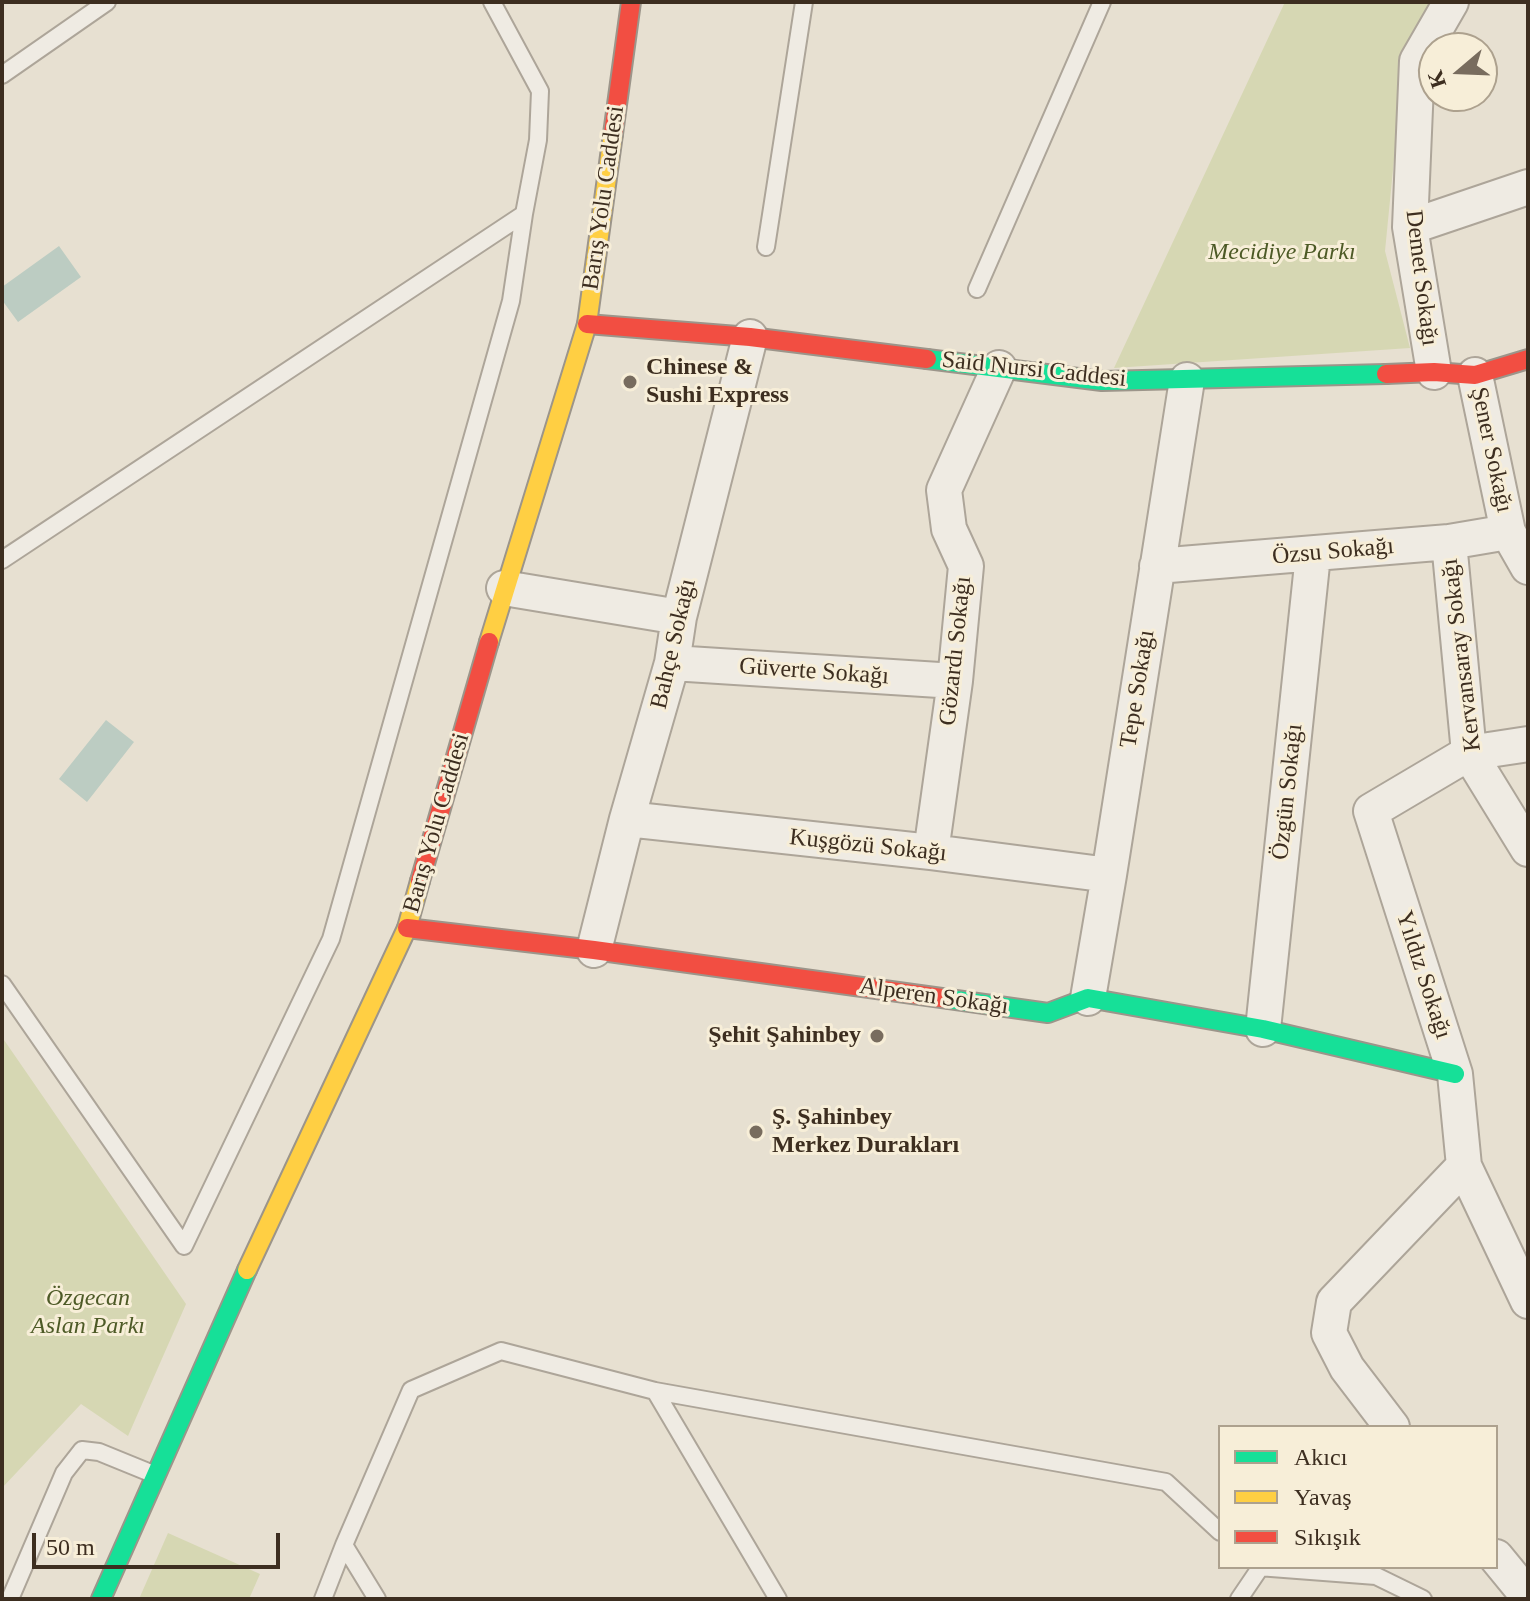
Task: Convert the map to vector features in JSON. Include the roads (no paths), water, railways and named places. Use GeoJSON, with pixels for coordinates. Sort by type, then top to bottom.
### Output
{"type":"FeatureCollection","features":[{"type":"Feature","properties":{"kind":"street","name":"Barış Yolu Caddesi"},"geometry":{"type":"LineString","coordinates":[[101,1599],[229,1308],[407,928],[504,588],[587,324],[631,2]]}},
{"type":"Feature","properties":{"kind":"street","name":"Demet Sokağı"},"geometry":{"type":"LineString","coordinates":[[1434,372],[1410,227],[1417,61],[1451,2]]}},
{"type":"Feature","properties":{"kind":"street"},"geometry":{"type":"LineString","coordinates":[[1410,227],[1528,187]]}},
{"type":"Feature","properties":{"kind":"street","name":"Said Nursi Caddesi"},"geometry":{"type":"LineString","coordinates":[[587,324],[750,337],[1102,381],[1434,372],[1475,375],[1528,359]]}},
{"type":"Feature","properties":{"kind":"street","name":"Bahçe Sokağı"},"geometry":{"type":"LineString","coordinates":[[594,950],[627,819],[672,663],[679,617],[750,337]]}},
{"type":"Feature","properties":{"kind":"street","name":"Gözardı Sokağı"},"geometry":{"type":"LineString","coordinates":[[931,852],[955,681],[966,566],[949,529],[944,490],[999,368]]}},
{"type":"Feature","properties":{"kind":"street","name":"Şener Sokağı"},"geometry":{"type":"LineString","coordinates":[[1475,375],[1508,532],[1528,567]]}},
{"type":"Feature","properties":{"kind":"street","name":"Tepe Sokağı"},"geometry":{"type":"LineString","coordinates":[[1088,998],[1187,380]]}},
{"type":"Feature","properties":{"kind":"street","name":"Özsu Sokağı"},"geometry":{"type":"LineString","coordinates":[[1157,566],[1449,542],[1508,532]]}},
{"type":"Feature","properties":{"kind":"street","name":"Kervansaray Sokağı"},"geometry":{"type":"LineString","coordinates":[[1449,542],[1469,753],[1528,849]]}},
{"type":"Feature","properties":{"kind":"street","name":"Özgün Sokağı"},"geometry":{"type":"LineString","coordinates":[[1263,1029],[1313,555]]}},
{"type":"Feature","properties":{"kind":"street"},"geometry":{"type":"LineString","coordinates":[[504,588],[679,617]]}},
{"type":"Feature","properties":{"kind":"street","name":"Güverte Sokağı"},"geometry":{"type":"LineString","coordinates":[[672,663],[955,681]]}},
{"type":"Feature","properties":{"kind":"street","name":"Yıldız Sokağı"},"geometry":{"type":"LineString","coordinates":[[1528,744],[1469,753],[1371,811],[1455,1074],[1464,1166],[1528,1301]]}},
{"type":"Feature","properties":{"kind":"street","name":"Kuşgözü Sokağı"},"geometry":{"type":"LineString","coordinates":[[627,819],[1109,875]]}},
{"type":"Feature","properties":{"kind":"street","name":"Alperen Sokağı"},"geometry":{"type":"LineString","coordinates":[[407,928],[594,950],[1048,1013],[1088,998]]}},
{"type":"Feature","properties":{"kind":"street"},"geometry":{"type":"LineString","coordinates":[[1088,998],[1263,1029],[1455,1074]]}},
{"type":"Feature","properties":{"kind":"street"},"geometry":{"type":"LineString","coordinates":[[1390,1425],[1347,1368],[1329,1333],[1334,1302],[1464,1166]]}},
{"type":"Feature","properties":{"kind":"street"},"geometry":{"type":"LineString","coordinates":[[1498,1559],[1528,1596]]}},
{"type":"Feature","properties":{"kind":"lane"},"geometry":{"type":"LineString","coordinates":[[2,75],[107,2]]}},
{"type":"Feature","properties":{"kind":"lane"},"geometry":{"type":"LineString","coordinates":[[2,984],[184,1246],[331,939],[511,301],[538,140],[540,91],[492,2]]}},
{"type":"Feature","properties":{"kind":"lane"},"geometry":{"type":"LineString","coordinates":[[766,247],[804,2]]}},
{"type":"Feature","properties":{"kind":"lane"},"geometry":{"type":"LineString","coordinates":[[977,289],[1102,2]]}},
{"type":"Feature","properties":{"kind":"lane"},"geometry":{"type":"LineString","coordinates":[[2,560],[524,214]]}},
{"type":"Feature","properties":{"kind":"lane"},"geometry":{"type":"LineString","coordinates":[[323,1599],[411,1390],[501,1351],[655,1391],[1166,1482],[1218,1530]]}},
{"type":"Feature","properties":{"kind":"lane"},"geometry":{"type":"LineString","coordinates":[[655,1391],[778,1599]]}},
{"type":"Feature","properties":{"kind":"lane"},"geometry":{"type":"LineString","coordinates":[[10,1599],[64,1473],[82,1450],[99,1452],[155,1475]]}},
{"type":"Feature","properties":{"kind":"lane"},"geometry":{"type":"LineString","coordinates":[[344,1545],[377,1599]]}},
{"type":"Feature","properties":{"kind":"lane"},"geometry":{"type":"LineString","coordinates":[[1239,1599],[1258,1569]]}},
{"type":"Feature","properties":{"kind":"lane"},"geometry":{"type":"LineString","coordinates":[[1274,1569],[1376,1576],[1423,1599]]}},
{"type":"Feature","properties":{"kind":"place","name":"Chinese & Sushi Express"},"geometry":{"type":"Point","coordinates":[630,382]}},
{"type":"Feature","properties":{"kind":"place","name":"Şehit Şahinbey"},"geometry":{"type":"Point","coordinates":[877,1036]}},
{"type":"Feature","properties":{"kind":"place","name":"Ş. Şahinbey Merkez Durakları"},"geometry":{"type":"Point","coordinates":[756,1132]}},
{"type":"Feature","properties":{"kind":"park label","name":"Mecidiye Parkı"},"geometry":{"type":"Point","coordinates":[1282,253]}},
{"type":"Feature","properties":{"kind":"park label","name":"Özgecan Aslan Parkı"},"geometry":{"type":"Point","coordinates":[88,1313]}}]}
